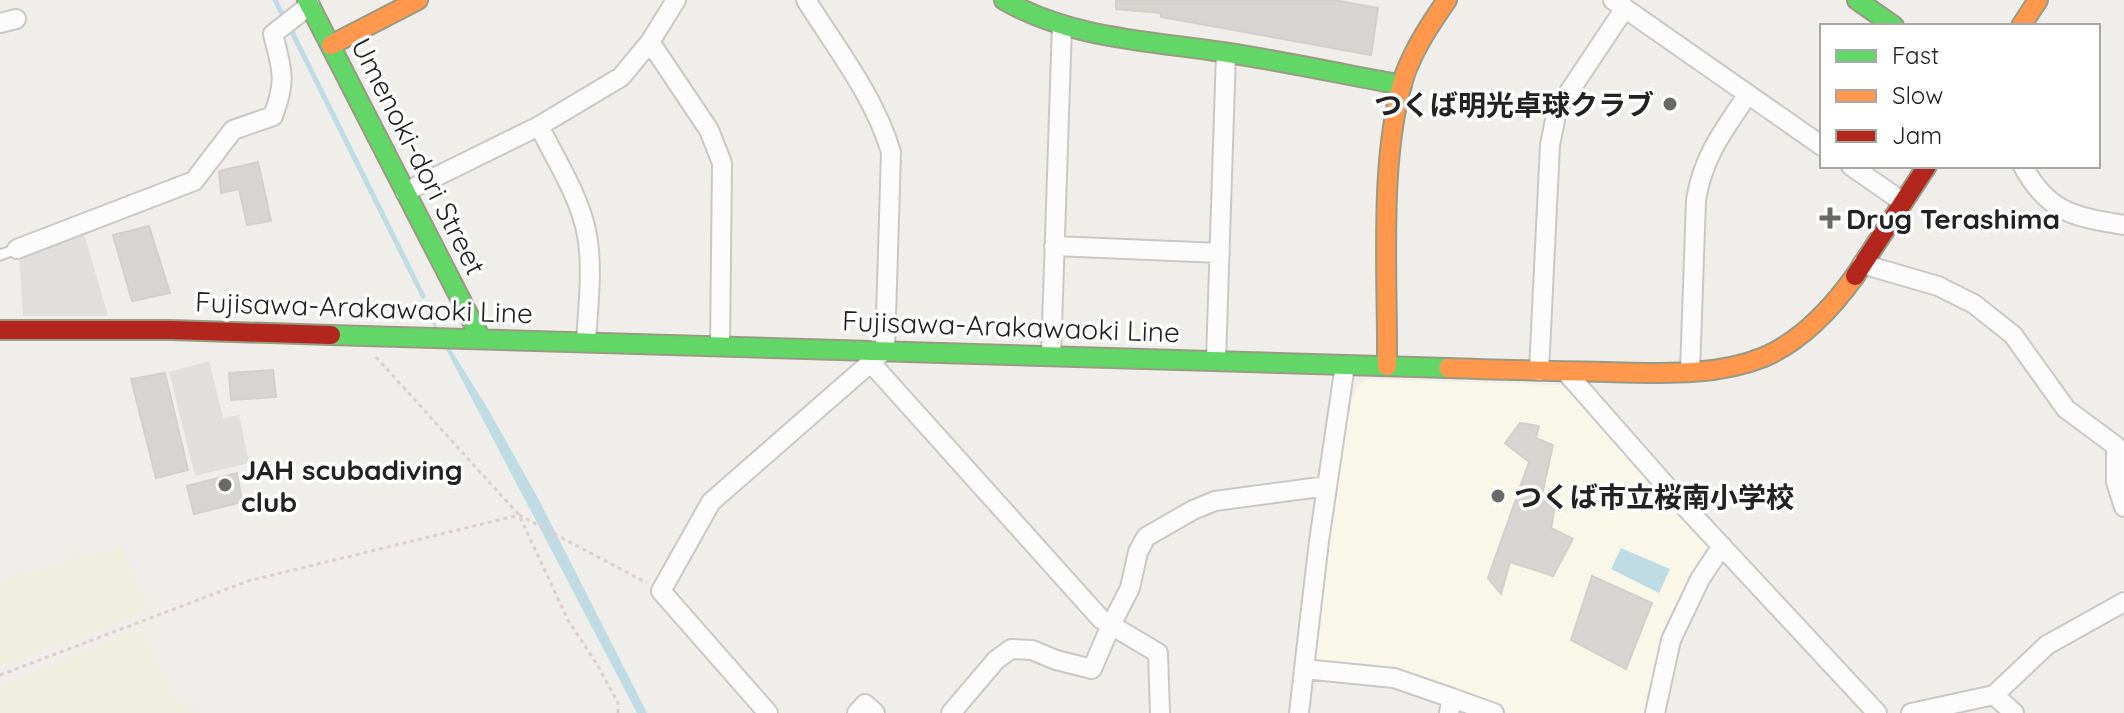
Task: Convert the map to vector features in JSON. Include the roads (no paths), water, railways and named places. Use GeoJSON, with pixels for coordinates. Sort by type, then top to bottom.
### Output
{"type":"FeatureCollection","features":[{"type":"Feature","properties":{"kind":"main road"},"geometry":{"type":"LineString","coordinates":[[331,45],[418,0]]}},
{"type":"Feature","properties":{"kind":"main road"},"geometry":{"type":"LineString","coordinates":[[1004,0],[1041,9],[1062,25],[1108,36],[1226,53],[1402,85]]}},
{"type":"Feature","properties":{"kind":"main road"},"geometry":{"type":"LineString","coordinates":[[1387,366],[1390,162],[1402,85],[1424,33],[1447,0]]}},
{"type":"Feature","properties":{"kind":"main road"},"geometry":{"type":"LineString","coordinates":[[1857,0],[1891,24]]}},
{"type":"Feature","properties":{"kind":"main road"},"geometry":{"type":"LineString","coordinates":[[2022,24],[2038,0]]}},
{"type":"Feature","properties":{"kind":"main road","name":"Umenoki-dori Street"},"geometry":{"type":"LineString","coordinates":[[308,3],[481,339]]}},
{"type":"Feature","properties":{"kind":"main road","name":"Fujisawa-Arakawaoki Line"},"geometry":{"type":"LineString","coordinates":[[0,330],[171,330],[720,345],[878,356],[1051,356],[1566,372],[1690,372],[1759,360],[1816,325],[1837,300],[1926,168]]}},
{"type":"Feature","properties":{"kind":"street"},"geometry":{"type":"LineString","coordinates":[[405,192],[539,126],[621,77],[650,42],[676,0]]}},
{"type":"Feature","properties":{"kind":"street"},"geometry":{"type":"LineString","coordinates":[[806,0],[869,97],[891,152],[878,356],[1101,619],[1158,653],[1160,713]]}},
{"type":"Feature","properties":{"kind":"street"},"geometry":{"type":"LineString","coordinates":[[9,252],[194,181],[233,130],[273,116],[284,75],[273,34],[308,3]]}},
{"type":"Feature","properties":{"kind":"street"},"geometry":{"type":"LineString","coordinates":[[1539,371],[1550,145],[1557,110],[1619,4],[1820,145]]}},
{"type":"Feature","properties":{"kind":"street"},"geometry":{"type":"LineString","coordinates":[[1051,356],[1062,25]]}},
{"type":"Feature","properties":{"kind":"street"},"geometry":{"type":"LineString","coordinates":[[650,42],[709,130],[722,163],[720,345]]}},
{"type":"Feature","properties":{"kind":"street"},"geometry":{"type":"LineString","coordinates":[[1216,360],[1226,53]]}},
{"type":"Feature","properties":{"kind":"street"},"geometry":{"type":"LineString","coordinates":[[1690,372],[1699,180],[1709,152],[1748,94]]}},
{"type":"Feature","properties":{"kind":"street"},"geometry":{"type":"LineString","coordinates":[[539,126],[579,206],[587,234],[586,342]]}},
{"type":"Feature","properties":{"kind":"street"},"geometry":{"type":"LineString","coordinates":[[1854,168],[1903,202]]}},
{"type":"Feature","properties":{"kind":"street"},"geometry":{"type":"LineString","coordinates":[[2024,168],[2040,192],[2058,208],[2090,220],[2124,225]]}},
{"type":"Feature","properties":{"kind":"street"},"geometry":{"type":"LineString","coordinates":[[1054,246],[1220,253]]}},
{"type":"Feature","properties":{"kind":"street"},"geometry":{"type":"LineString","coordinates":[[1862,264],[1938,286],[1974,304],[2013,335],[2066,409],[2116,446],[2116,482],[2124,507]]}},
{"type":"Feature","properties":{"kind":"street"},"geometry":{"type":"LineString","coordinates":[[768,713],[661,591],[711,502],[878,356]]}},
{"type":"Feature","properties":{"kind":"street"},"geometry":{"type":"LineString","coordinates":[[1299,713],[1345,365]]}},
{"type":"Feature","properties":{"kind":"street"},"geometry":{"type":"LineString","coordinates":[[1566,372],[1877,713]]}},
{"type":"Feature","properties":{"kind":"street"},"geometry":{"type":"LineString","coordinates":[[951,713],[996,660],[1011,649],[1032,650],[1092,669],[1130,588],[1138,552],[1146,537],[1215,501],[1327,486]]}},
{"type":"Feature","properties":{"kind":"street"},"geometry":{"type":"LineString","coordinates":[[1655,713],[1671,640],[1700,579],[1722,546]]}},
{"type":"Feature","properties":{"kind":"street"},"geometry":{"type":"LineString","coordinates":[[1911,713],[1994,695],[2047,645],[2124,602]]}},
{"type":"Feature","properties":{"kind":"street"},"geometry":{"type":"LineString","coordinates":[[1304,669],[1394,678],[1450,705],[1494,713]]}},
{"type":"Feature","properties":{"kind":"street"},"geometry":{"type":"LineString","coordinates":[[1994,695],[2014,713]]}},
{"type":"Feature","properties":{"kind":"street"},"geometry":{"type":"LineString","coordinates":[[857,713],[865,704],[875,713]]}},
{"type":"Feature","properties":{"kind":"water"},"geometry":{"type":"Polygon","coordinates":[[[419,298],[488,409],[539,500],[647,713],[637,713],[419,298]]]}},
{"type":"Feature","properties":{"kind":"water"},"geometry":{"type":"Polygon","coordinates":[[[1621,548],[1670,569],[1659,593],[1611,569],[1621,548]]]}},
{"type":"Feature","properties":{"kind":"waterway"},"geometry":{"type":"LineString","coordinates":[[275,0],[285,20]]}},
{"type":"Feature","properties":{"kind":"waterway"},"geometry":{"type":"LineString","coordinates":[[290,28],[423,296]]}},
{"type":"Feature","properties":{"kind":"place","name":"つくば明光卓球クラブ"},"geometry":{"type":"Point","coordinates":[1670,104]}},
{"type":"Feature","properties":{"kind":"place","name":"Drug Terashima"},"geometry":{"type":"Point","coordinates":[1830,218]}},
{"type":"Feature","properties":{"kind":"place","name":"JAH scubadiving club"},"geometry":{"type":"Point","coordinates":[225,485]}},
{"type":"Feature","properties":{"kind":"place","name":"つくば市立桜南小学校"},"geometry":{"type":"Point","coordinates":[1498,496]}}]}
